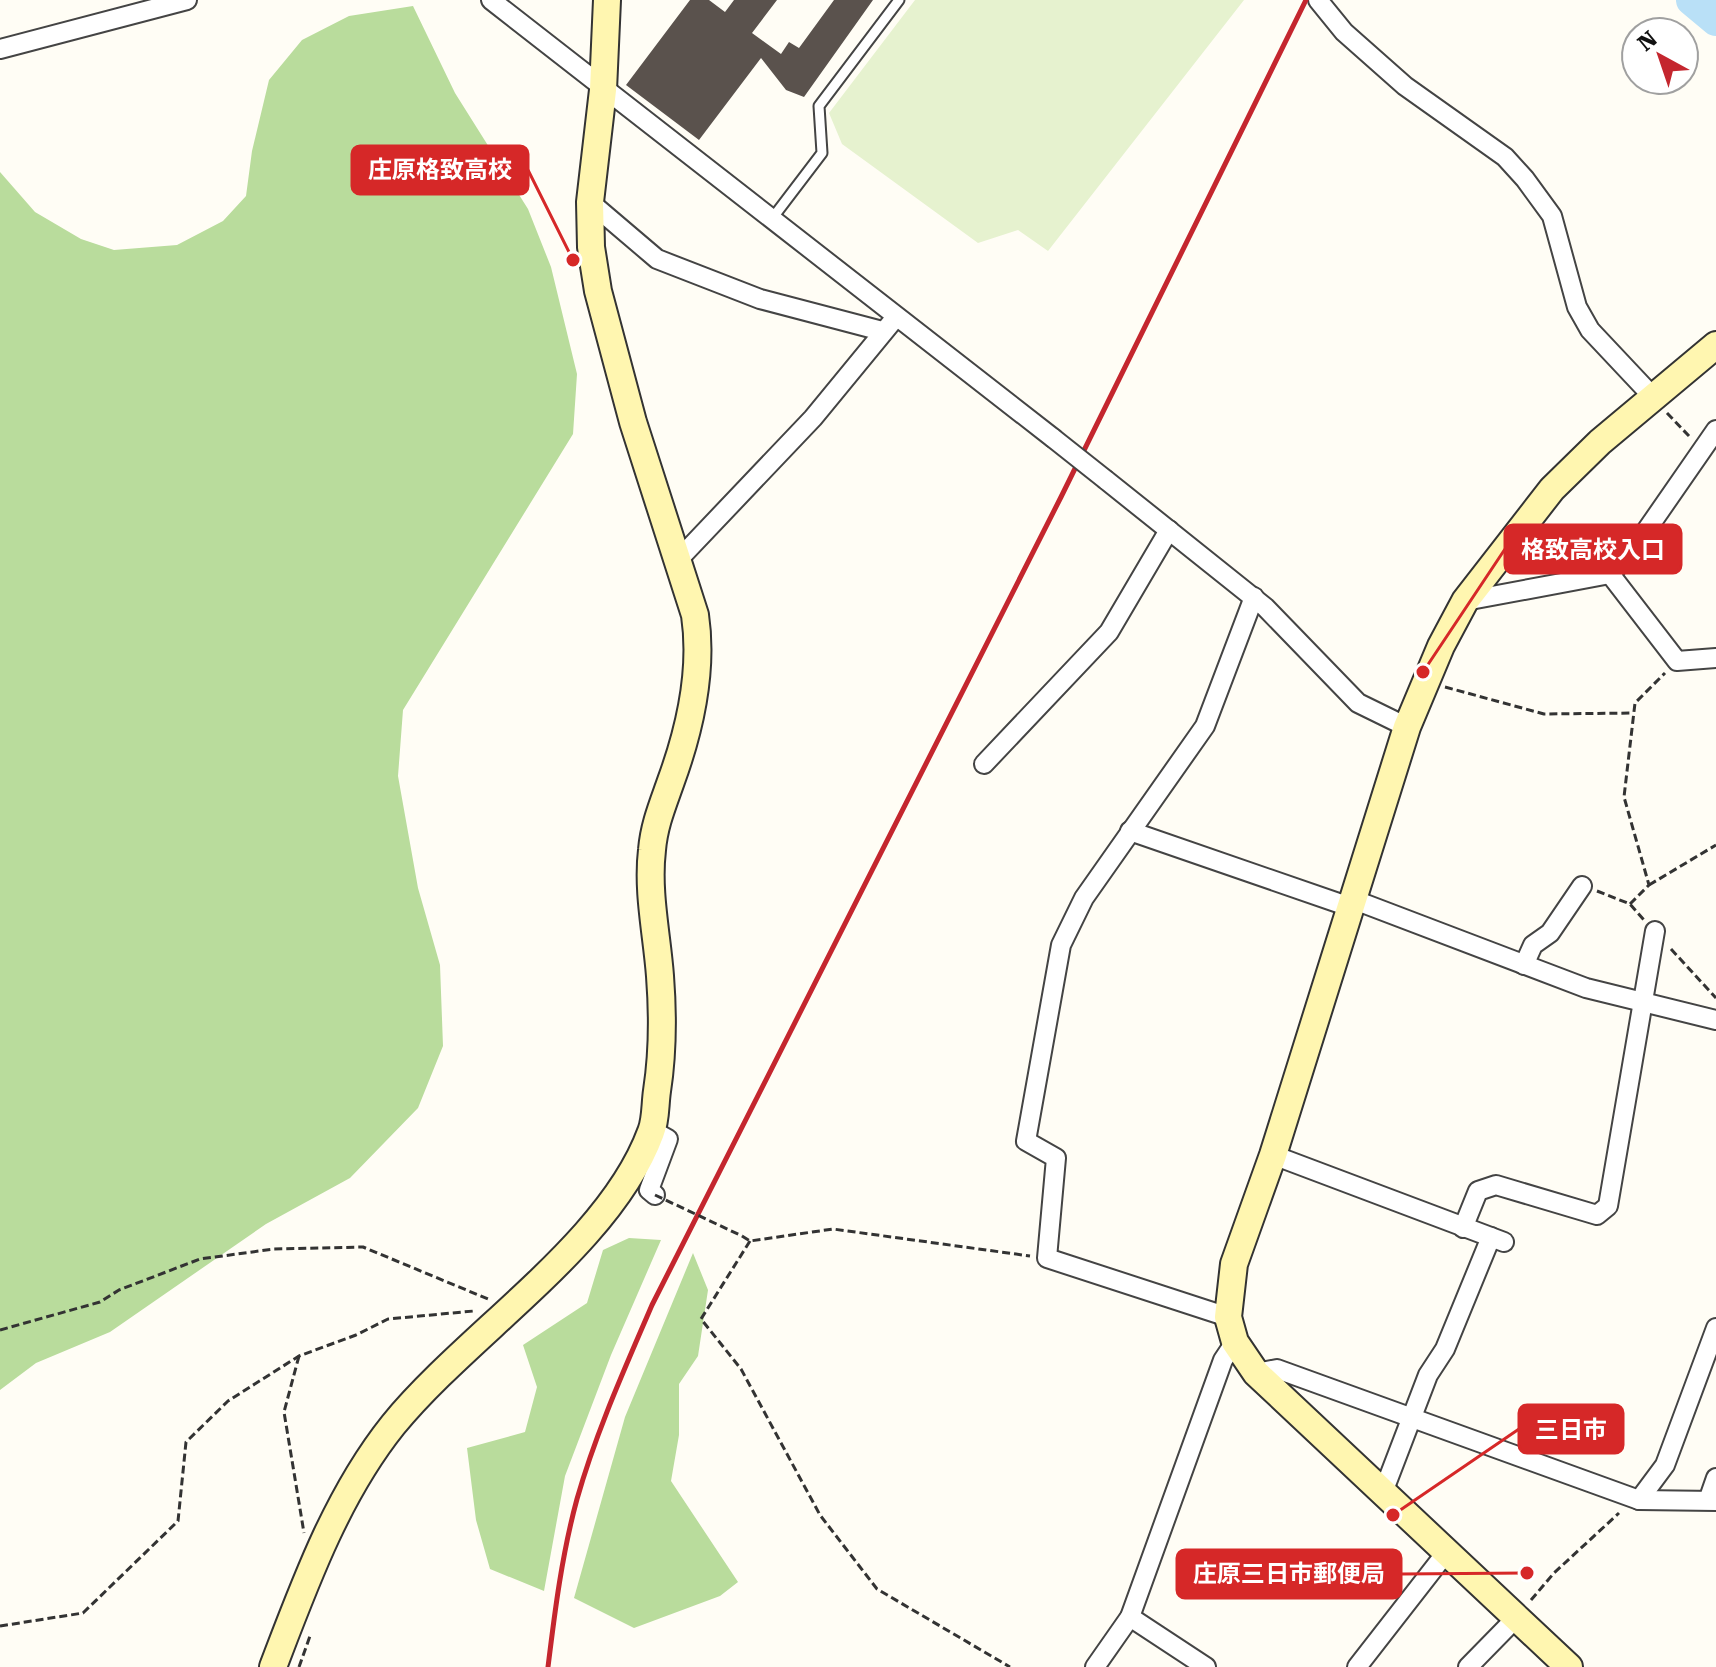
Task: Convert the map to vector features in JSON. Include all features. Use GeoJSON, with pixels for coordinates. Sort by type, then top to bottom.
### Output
{"type":"FeatureCollection","features":[{"type":"Feature","properties":{"kind":"street"},"geometry":{"type":"LineString","coordinates":[[0,49],[187,0]]}},
{"type":"Feature","properties":{"kind":"street"},"geometry":{"type":"LineString","coordinates":[[491,0],[1254,597],[1358,703],[1407,727]]}},
{"type":"Feature","properties":{"kind":"street"},"geometry":{"type":"LineString","coordinates":[[273,1667],[354,1478],[394,1424],[594,1224],[624,1188],[652,1130],[663,1023],[652,921],[651,852],[659,810],[672,779],[696,682],[700,647],[695,615],[633,422],[598,291],[590,202],[603,90],[607,0]]}},
{"type":"Feature","properties":{"kind":"street"},"geometry":{"type":"LineString","coordinates":[[1318,0],[1344,32],[1405,86],[1505,157],[1525,179],[1552,216],[1577,307],[1590,330],[1654,398]]}},
{"type":"Feature","properties":{"kind":"street"},"geometry":{"type":"LineString","coordinates":[[590,202],[657,259],[760,299],[882,331]]}},
{"type":"Feature","properties":{"kind":"street"},"geometry":{"type":"LineString","coordinates":[[678,560],[813,418],[896,317]]}},
{"type":"Feature","properties":{"kind":"street"},"geometry":{"type":"LineString","coordinates":[[1095,1667],[1130,1617],[1223,1360],[1231,1330],[1234,1264],[1273,1155],[1407,727],[1426,682],[1465,601],[1552,489],[1600,442],[1716,345]]}},
{"type":"Feature","properties":{"kind":"street"},"geometry":{"type":"LineString","coordinates":[[1465,601],[1610,574],[1630,554],[1716,430]]}},
{"type":"Feature","properties":{"kind":"street"},"geometry":{"type":"LineString","coordinates":[[984,764],[1109,632],[1169,530]]}},
{"type":"Feature","properties":{"kind":"street"},"geometry":{"type":"LineString","coordinates":[[1610,574],[1677,661],[1716,658]]}},
{"type":"Feature","properties":{"kind":"street"},"geometry":{"type":"LineString","coordinates":[[1254,597],[1205,726],[1084,898],[1061,945],[1026,1141],[1056,1158],[1047,1258],[1231,1330],[1256,1373],[1382,1495],[1569,1667]]}},
{"type":"Feature","properties":{"kind":"street"},"geometry":{"type":"LineString","coordinates":[[1130,831],[1351,903],[1586,988],[1716,1020]]}},
{"type":"Feature","properties":{"kind":"street"},"geometry":{"type":"LineString","coordinates":[[1524,965],[1533,945],[1550,933],[1582,886]]}},
{"type":"Feature","properties":{"kind":"street"},"geometry":{"type":"LineString","coordinates":[[1463,1228],[1478,1191],[1496,1185],[1597,1215],[1608,1206],[1655,931]]}},
{"type":"Feature","properties":{"kind":"street"},"geometry":{"type":"LineString","coordinates":[[652,1130],[668,1139],[649,1190],[655,1195]]}},
{"type":"Feature","properties":{"kind":"street"},"geometry":{"type":"LineString","coordinates":[[1273,1155],[1497,1240],[1411,1420],[1382,1495]]}},
{"type":"Feature","properties":{"kind":"street"},"geometry":{"type":"LineString","coordinates":[[1639,1500],[1665,1465],[1716,1328]]}},
{"type":"Feature","properties":{"kind":"street"},"geometry":{"type":"LineString","coordinates":[[1256,1373],[1277,1369],[1639,1500],[1712,1500],[1716,1478]]}},
{"type":"Feature","properties":{"kind":"street"},"geometry":{"type":"LineString","coordinates":[[1357,1667],[1445,1554]]}},
{"type":"Feature","properties":{"kind":"street"},"geometry":{"type":"LineString","coordinates":[[1130,1617],[1206,1667]]}},
{"type":"Feature","properties":{"kind":"street"},"geometry":{"type":"LineString","coordinates":[[1468,1667],[1516,1618]]}},
{"type":"Feature","properties":{"kind":"lane"},"geometry":{"type":"LineString","coordinates":[[771,220],[822,153],[819,106],[899,0]]}},
{"type":"Feature","properties":{"kind":"path"},"geometry":{"type":"LineString","coordinates":[[1654,398],[1702,450]]}},
{"type":"Feature","properties":{"kind":"path"},"geometry":{"type":"LineString","coordinates":[[1649,885],[1624,797],[1633,713],[1635,703],[1677,661]]}},
{"type":"Feature","properties":{"kind":"path"},"geometry":{"type":"LineString","coordinates":[[1426,682],[1544,714],[1633,713]]}},
{"type":"Feature","properties":{"kind":"path"},"geometry":{"type":"LineString","coordinates":[[1630,904],[1649,885],[1716,845]]}},
{"type":"Feature","properties":{"kind":"path"},"geometry":{"type":"LineString","coordinates":[[655,1195],[750,1241],[833,1229],[1047,1258]]}},
{"type":"Feature","properties":{"kind":"path"},"geometry":{"type":"LineString","coordinates":[[750,1241],[701,1319],[741,1369],[820,1515],[877,1589],[1010,1667]]}},
{"type":"Feature","properties":{"kind":"path"},"geometry":{"type":"LineString","coordinates":[[0,1330],[100,1302],[119,1290],[200,1259],[274,1249],[363,1247],[509,1307]]}},
{"type":"Feature","properties":{"kind":"path"},"geometry":{"type":"LineString","coordinates":[[0,1626],[83,1613],[178,1521],[186,1442],[228,1401],[299,1356],[388,1319],[509,1307]]}},
{"type":"Feature","properties":{"kind":"path"},"geometry":{"type":"LineString","coordinates":[[299,1356],[284,1412],[304,1533]]}},
{"type":"Feature","properties":{"kind":"path"},"geometry":{"type":"LineString","coordinates":[[1516,1618],[1554,1573],[1627,1506],[1639,1500]]}},
{"type":"Feature","properties":{"kind":"path"},"geometry":{"type":"LineString","coordinates":[[299,1667],[310,1638],[310,1623]]}},
{"type":"Feature","properties":{"kind":"green space"},"geometry":{"type":"Polygon","coordinates":[[[915,0],[1244,0],[1048,251],[1018,230],[978,243],[842,144],[829,113],[915,0]]]}},
{"type":"Feature","properties":{"kind":"green space"},"geometry":{"type":"Polygon","coordinates":[[[413,6],[455,93],[528,209],[551,267],[577,374],[573,434],[403,710],[398,776],[418,888],[440,965],[443,1046],[418,1108],[350,1178],[266,1224],[110,1332],[36,1363],[0,1390],[0,172],[35,212],[81,239],[114,250],[177,245],[223,221],[246,196],[252,151],[269,80],[302,40],[349,16],[413,6]]]}},
{"type":"Feature","properties":{"kind":"green space"},"geometry":{"type":"Polygon","coordinates":[[[629,1238],[661,1240],[611,1355],[565,1476],[544,1591],[490,1569],[476,1520],[467,1448],[525,1432],[537,1387],[523,1345],[587,1303],[603,1250],[629,1238]]]}},
{"type":"Feature","properties":{"kind":"green space"},"geometry":{"type":"Polygon","coordinates":[[[693,1253],[708,1290],[698,1356],[679,1384],[679,1435],[671,1481],[738,1582],[720,1596],[634,1628],[574,1598],[625,1417],[693,1253]]]}},
{"type":"Feature","properties":{"kind":"building"},"geometry":{"type":"Polygon","coordinates":[[[690,0],[709,0],[725,12],[734,0],[777,0],[752,33],[781,54],[789,42],[799,48],[834,0],[873,0],[804,97],[786,90],[761,58],[699,140],[626,85],[690,0]]]}},
{"type":"Feature","properties":{"kind":"waterway"},"geometry":{"type":"LineString","coordinates":[[1692,0],[1716,20]]}},
{"type":"Feature","properties":{"kind":"railway"},"geometry":{"type":"LineString","coordinates":[[548,1667],[563,1561],[577,1499],[602,1425],[652,1305],[1061,497],[1306,0]]}},
{"type":"Feature","properties":{"kind":"place","name":"庄原格致高校"},"geometry":{"type":"Point","coordinates":[573,260]}},
{"type":"Feature","properties":{"kind":"place","name":"格致高校入口"},"geometry":{"type":"Point","coordinates":[1423,672]}},
{"type":"Feature","properties":{"kind":"place","name":"三日市"},"geometry":{"type":"Point","coordinates":[1393,1515]}},
{"type":"Feature","properties":{"kind":"place","name":"庄原三日市郵便局"},"geometry":{"type":"Point","coordinates":[1527,1573]}}]}
